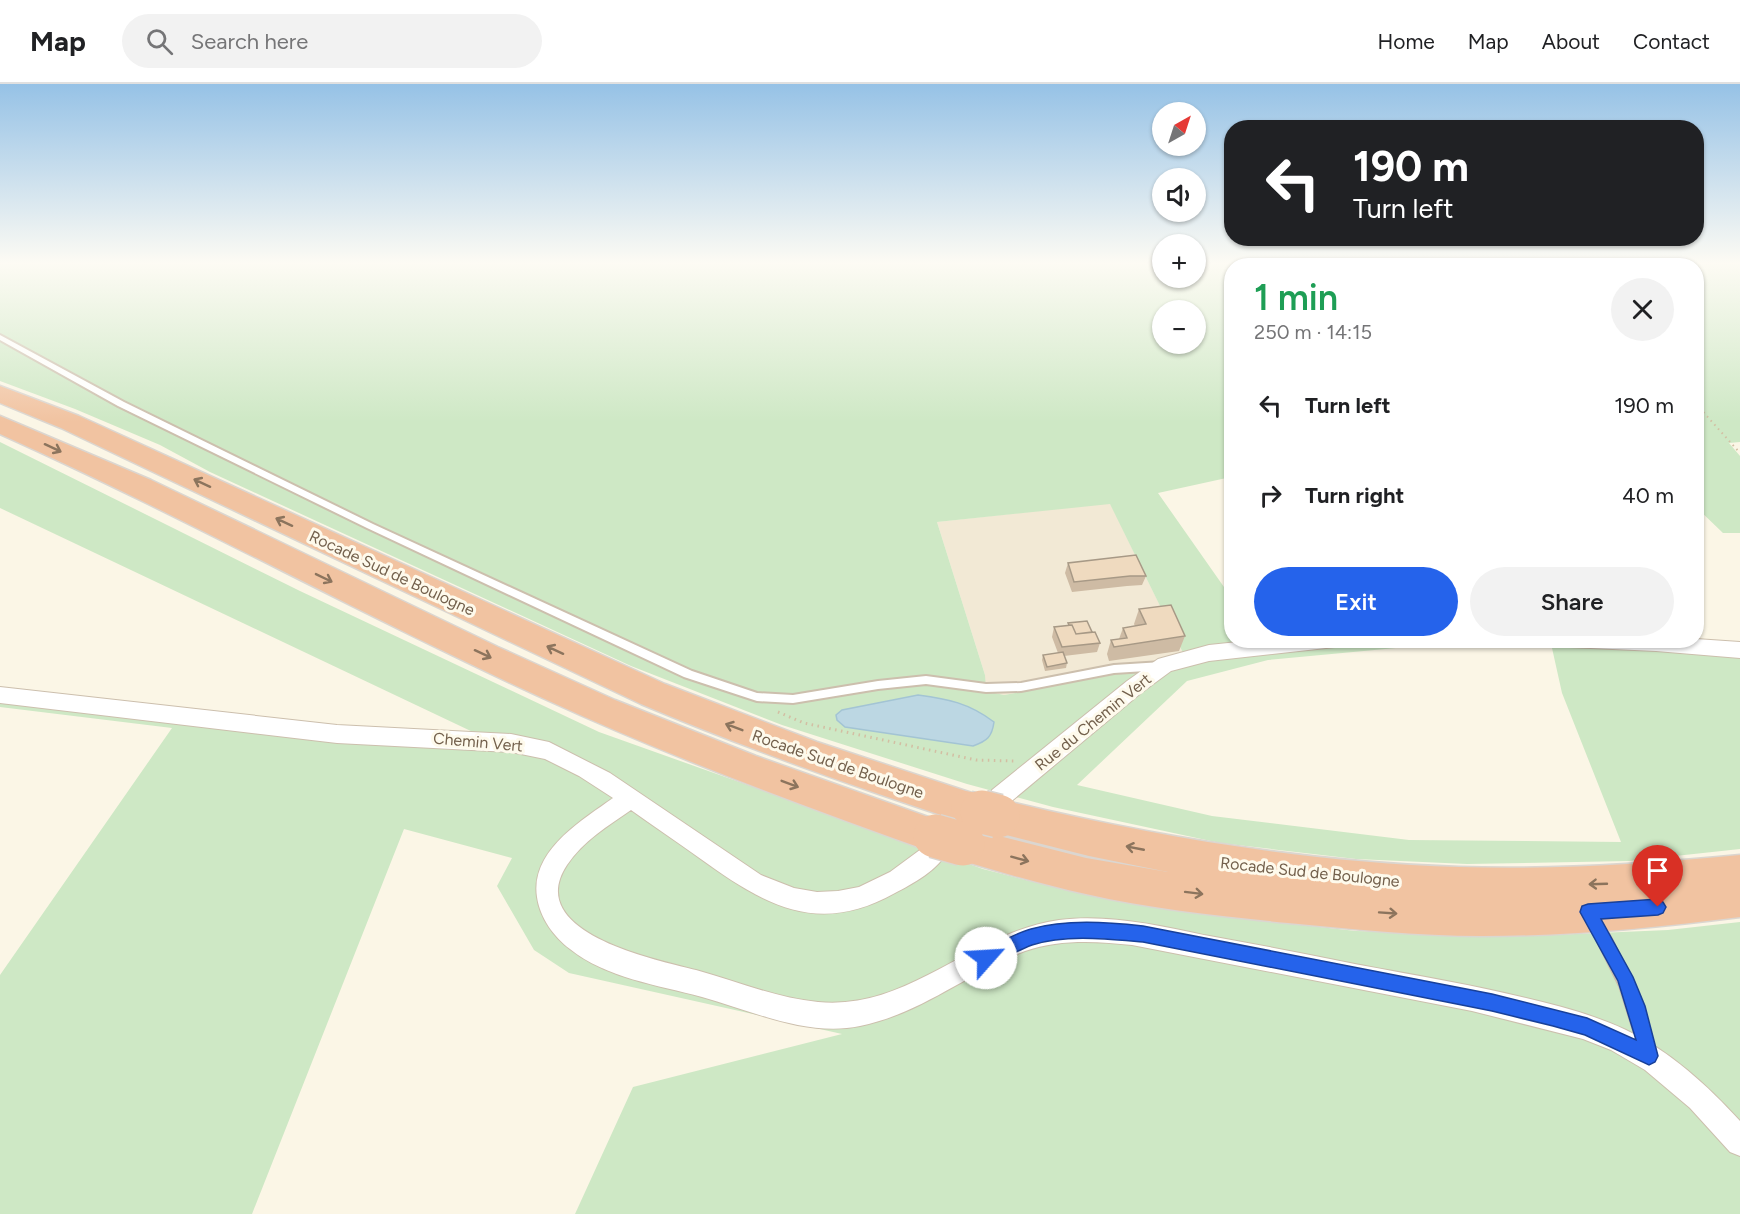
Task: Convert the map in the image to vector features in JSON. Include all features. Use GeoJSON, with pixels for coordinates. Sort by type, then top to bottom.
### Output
{"type":"FeatureCollection","features":[{"type":"Feature","properties":{"kind":"highway","name":"Rocade Sud de Boulogne"},"geometry":{"type":"LineString","coordinates":[[0,394],[81,427],[644,690],[728,725],[820,759],[1086,876],[1238,899],[1391,914],[1481,917],[1681,906],[1740,898]]}},
{"type":"Feature","properties":{"kind":"highway","name":"Rocade Sud de Boulogne"},"geometry":{"type":"LineString","coordinates":[[0,424],[578,699],[707,752],[967,825],[1113,843],[1192,859],[1332,877],[1498,887],[1621,883],[1740,873]]}},
{"type":"Feature","properties":{"kind":"street"},"geometry":{"type":"LineString","coordinates":[[1704,647],[1740,650]]}},
{"type":"Feature","properties":{"kind":"street","name":"Rue du Chemin Vert"},"geometry":{"type":"LineString","coordinates":[[967,825],[1134,687],[1165,665],[1209,653],[1257,648]]}},
{"type":"Feature","properties":{"kind":"street","name":"Chemin Vert"},"geometry":{"type":"LineString","coordinates":[[0,695],[337,734],[511,743],[549,751],[569,759],[768,891],[811,903],[849,901],[876,894],[912,871],[967,825]]}},
{"type":"Feature","properties":{"kind":"street"},"geometry":{"type":"LineString","coordinates":[[630,798],[561,854],[551,872],[548,890],[551,907],[557,920],[571,936],[590,949],[618,961],[772,1005],[823,1015],[874,1011],[898,1004],[929,991],[986,958],[1031,938],[1056,932],[1110,931],[1143,934],[1492,1003],[1587,1027],[1649,1056],[1689,1090],[1740,1143]]}},
{"type":"Feature","properties":{"kind":"lane"},"geometry":{"type":"LineString","coordinates":[[0,338],[121,404],[370,526],[688,674],[757,697],[793,699],[909,681],[945,682],[986,688],[1021,687],[1114,669],[1165,665]]}},
{"type":"Feature","properties":{"kind":"lane"},"geometry":{"type":"LineString","coordinates":[[1588,912],[1625,977],[1636,1006],[1649,1056]]}},
{"type":"Feature","properties":{"kind":"path"},"geometry":{"type":"LineString","coordinates":[[1704,413],[1740,453]]}},
{"type":"Feature","properties":{"kind":"path"},"geometry":{"type":"LineString","coordinates":[[757,697],[778,712],[804,723],[976,760],[1044,762]]}},
{"type":"Feature","properties":{"kind":"shaded area"},"geometry":{"type":"Polygon","coordinates":[[[1110,503],[1187,661],[1004,695],[985,691],[985,675],[937,522],[1110,503]]]}},
{"type":"Feature","properties":{"kind":"green space"},"geometry":{"type":"Polygon","coordinates":[[[0,317],[1152,317],[1152,354],[1206,354],[1206,317],[1224,317],[1224,479],[1158,493],[1224,587],[1224,648],[1396,648],[1268,660],[1187,681],[1077,785],[1212,816],[1409,840],[1621,842],[1562,693],[1552,648],[1704,648],[1704,641],[1740,643],[1740,849],[1629,861],[1467,864],[1356,859],[1220,843],[1053,807],[967,784],[782,725],[631,666],[210,472],[160,445],[75,409],[0,381],[0,317]],[[1110,504],[937,522],[985,675],[986,691],[1004,695],[1187,661],[1110,504]]]}},
{"type":"Feature","properties":{"kind":"green space"},"geometry":{"type":"Polygon","coordinates":[[[1704,317],[1740,317],[1740,442],[1729,443],[1740,456],[1740,533],[1723,533],[1704,515],[1704,317]]]}},
{"type":"Feature","properties":{"kind":"green space"},"geometry":{"type":"Polygon","coordinates":[[[0,442],[300,591],[599,732],[983,869],[1069,891],[1212,915],[1356,931],[1552,935],[1668,930],[1740,922],[1740,1214],[575,1214],[633,1087],[842,1034],[569,973],[534,950],[497,886],[512,858],[404,829],[252,1214],[0,1214],[0,975],[172,728],[0,707],[0,690],[343,729],[475,733],[0,508],[0,442]]]}},
{"type":"Feature","properties":{"kind":"water"},"geometry":{"type":"Polygon","coordinates":[[[918,695],[949,700],[976,710],[994,722],[990,735],[973,746],[845,727],[837,720],[836,715],[842,710],[918,695]]]}},
{"type":"Feature","properties":{"kind":"building"},"geometry":{"type":"Polygon","coordinates":[[[1136,555],[1146,576],[1074,582],[1068,563],[1136,555]]]}},
{"type":"Feature","properties":{"kind":"building"},"geometry":{"type":"Polygon","coordinates":[[[1171,605],[1185,636],[1114,647],[1111,640],[1127,638],[1123,628],[1146,624],[1139,609],[1171,605]]]}},
{"type":"Feature","properties":{"kind":"building"},"geometry":{"type":"Polygon","coordinates":[[[1087,621],[1092,632],[1076,634],[1072,625],[1068,623],[1087,621]]]}},
{"type":"Feature","properties":{"kind":"building"},"geometry":{"type":"Polygon","coordinates":[[[1072,625],[1076,634],[1095,632],[1100,643],[1062,647],[1054,627],[1072,625]]]}},
{"type":"Feature","properties":{"kind":"building"},"geometry":{"type":"Polygon","coordinates":[[[1063,652],[1067,663],[1047,667],[1043,655],[1063,652]]]}},
{"type":"Feature","properties":{"kind":"route"},"geometry":{"type":"LineString","coordinates":[[986,958],[1031,938],[1056,932],[1110,931],[1143,934],[1553,1017],[1617,1039],[1649,1056],[1636,1006],[1625,977],[1588,912],[1658,907]]}}]}
